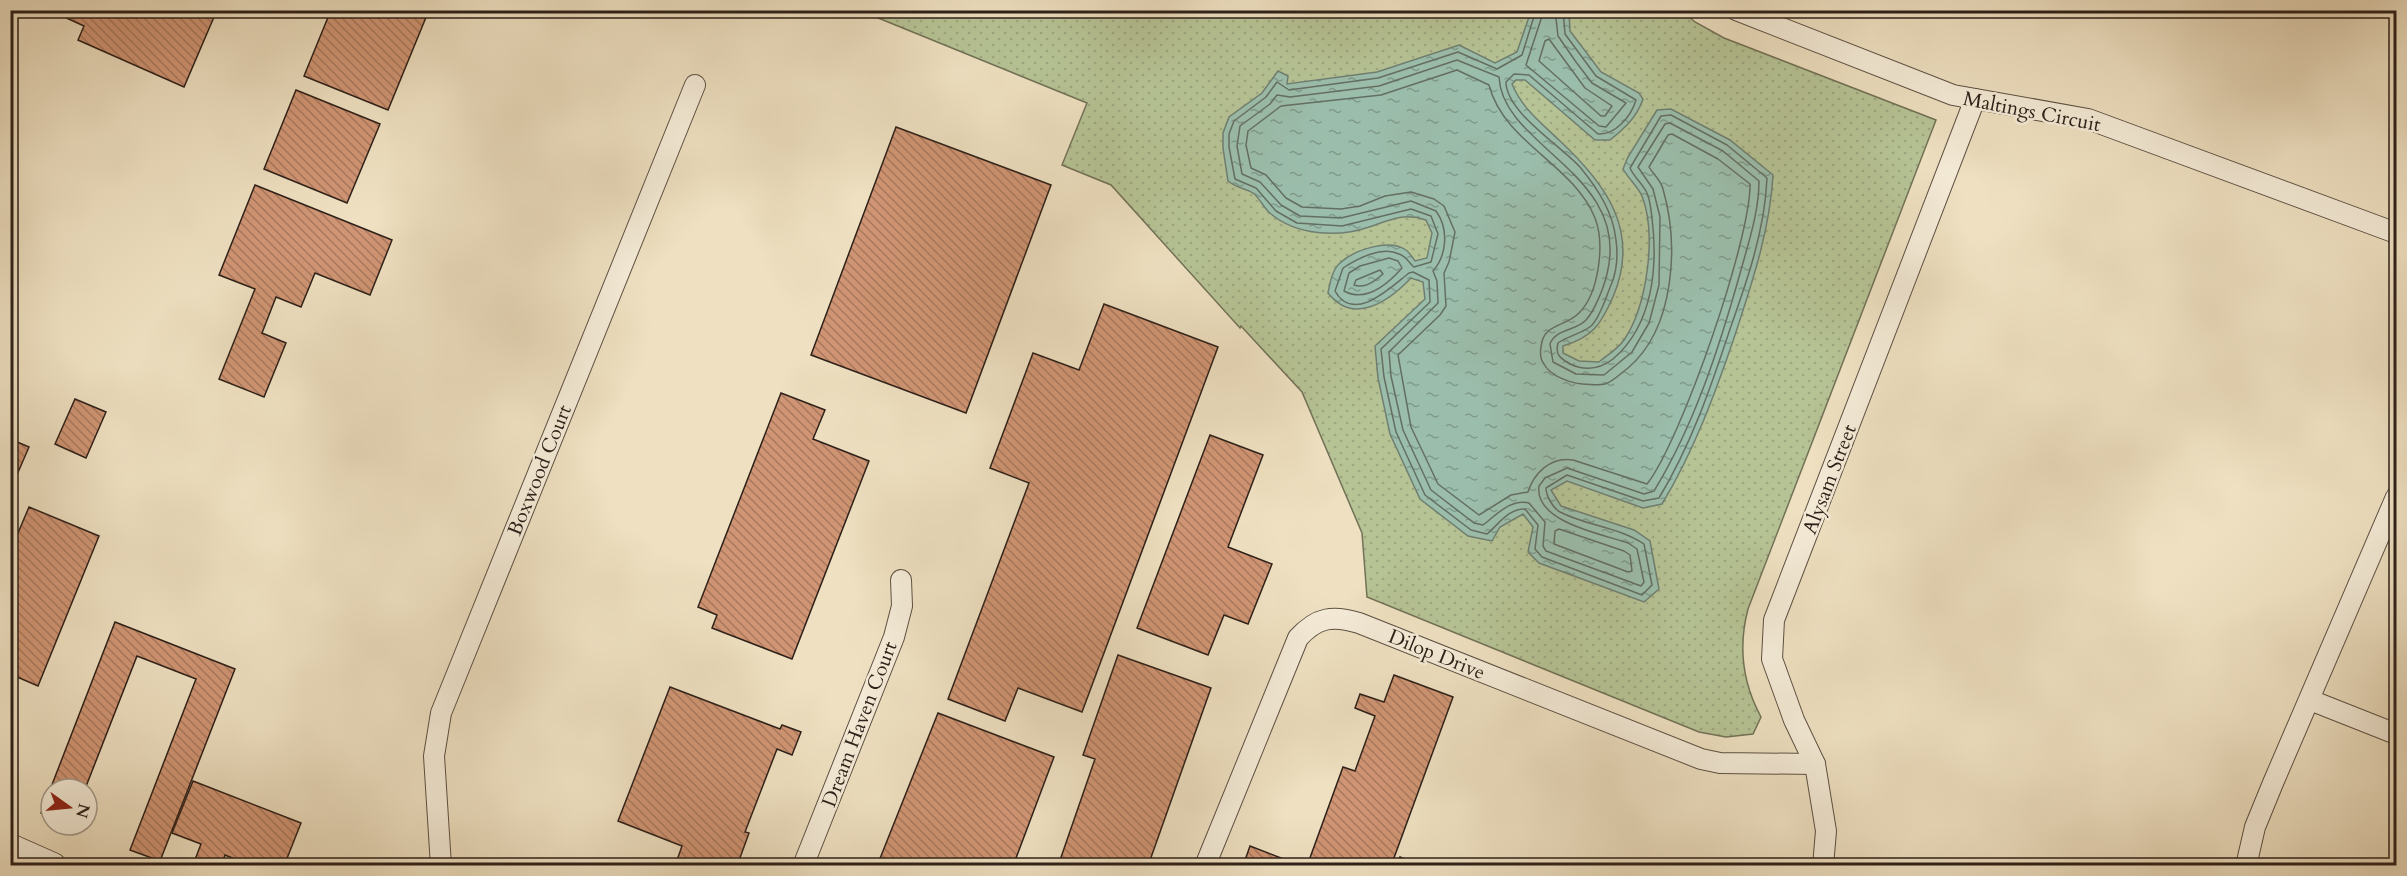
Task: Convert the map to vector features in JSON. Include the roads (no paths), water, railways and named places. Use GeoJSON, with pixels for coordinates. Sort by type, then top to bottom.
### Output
{"type":"FeatureCollection","features":[{"type":"Feature","properties":{"kind":"street","name":"Maltings Circuit"},"geometry":{"type":"LineString","coordinates":[[1736,10],[1953,95],[2088,119],[2397,233]]}},
{"type":"Feature","properties":{"kind":"street","name":"Boxwood Court"},"geometry":{"type":"LineString","coordinates":[[441,866],[434,756],[441,713],[695,84]]}},
{"type":"Feature","properties":{"kind":"street","name":"Alysam Street"},"geometry":{"type":"LineString","coordinates":[[1823,866],[1826,831],[1815,764],[1794,720],[1772,658],[1774,620],[1974,99]]}},
{"type":"Feature","properties":{"kind":"street"},"geometry":{"type":"LineString","coordinates":[[2246,866],[2255,827],[2397,496]]}},
{"type":"Feature","properties":{"kind":"street","name":"Dream Haven Court"},"geometry":{"type":"LineString","coordinates":[[803,866],[894,637],[902,606],[901,580]]}},
{"type":"Feature","properties":{"kind":"street","name":"Dilop Drive"},"geometry":{"type":"LineString","coordinates":[[1205,866],[1295,644],[1307,628],[1329,617],[1359,622],[1701,759],[1720,763],[1815,764]]}},
{"type":"Feature","properties":{"kind":"street"},"geometry":{"type":"LineString","coordinates":[[2310,700],[2397,734]]}},
{"type":"Feature","properties":{"kind":"street"},"geometry":{"type":"LineString","coordinates":[[10,848],[53,866]]}},
{"type":"Feature","properties":{"kind":"water"},"geometry":{"type":"Polygon","coordinates":[[[1531,11],[1569,12],[1570,31],[1601,72],[1639,93],[1643,99],[1634,117],[1615,136],[1610,140],[1595,140],[1525,80],[1516,80],[1512,84],[1532,114],[1591,174],[1614,210],[1621,230],[1623,251],[1621,273],[1609,306],[1595,328],[1582,338],[1563,346],[1563,353],[1579,361],[1599,362],[1624,340],[1639,309],[1647,270],[1649,230],[1642,196],[1623,169],[1657,110],[1671,109],[1730,140],[1773,175],[1764,236],[1735,335],[1703,422],[1662,504],[1643,508],[1567,481],[1551,490],[1561,506],[1634,530],[1650,541],[1659,589],[1644,602],[1539,563],[1528,552],[1533,527],[1523,514],[1500,527],[1492,541],[1468,536],[1420,499],[1390,434],[1378,378],[1375,346],[1425,299],[1423,282],[1411,278],[1382,302],[1360,309],[1349,308],[1338,303],[1328,293],[1337,266],[1346,258],[1363,250],[1390,245],[1406,250],[1415,261],[1427,258],[1432,233],[1426,220],[1404,217],[1344,233],[1318,233],[1281,221],[1269,212],[1253,193],[1228,181],[1223,133],[1229,117],[1262,93],[1278,71],[1288,76],[1287,84],[1377,72],[1459,45],[1495,63],[1517,52],[1531,11]]]}}]}
